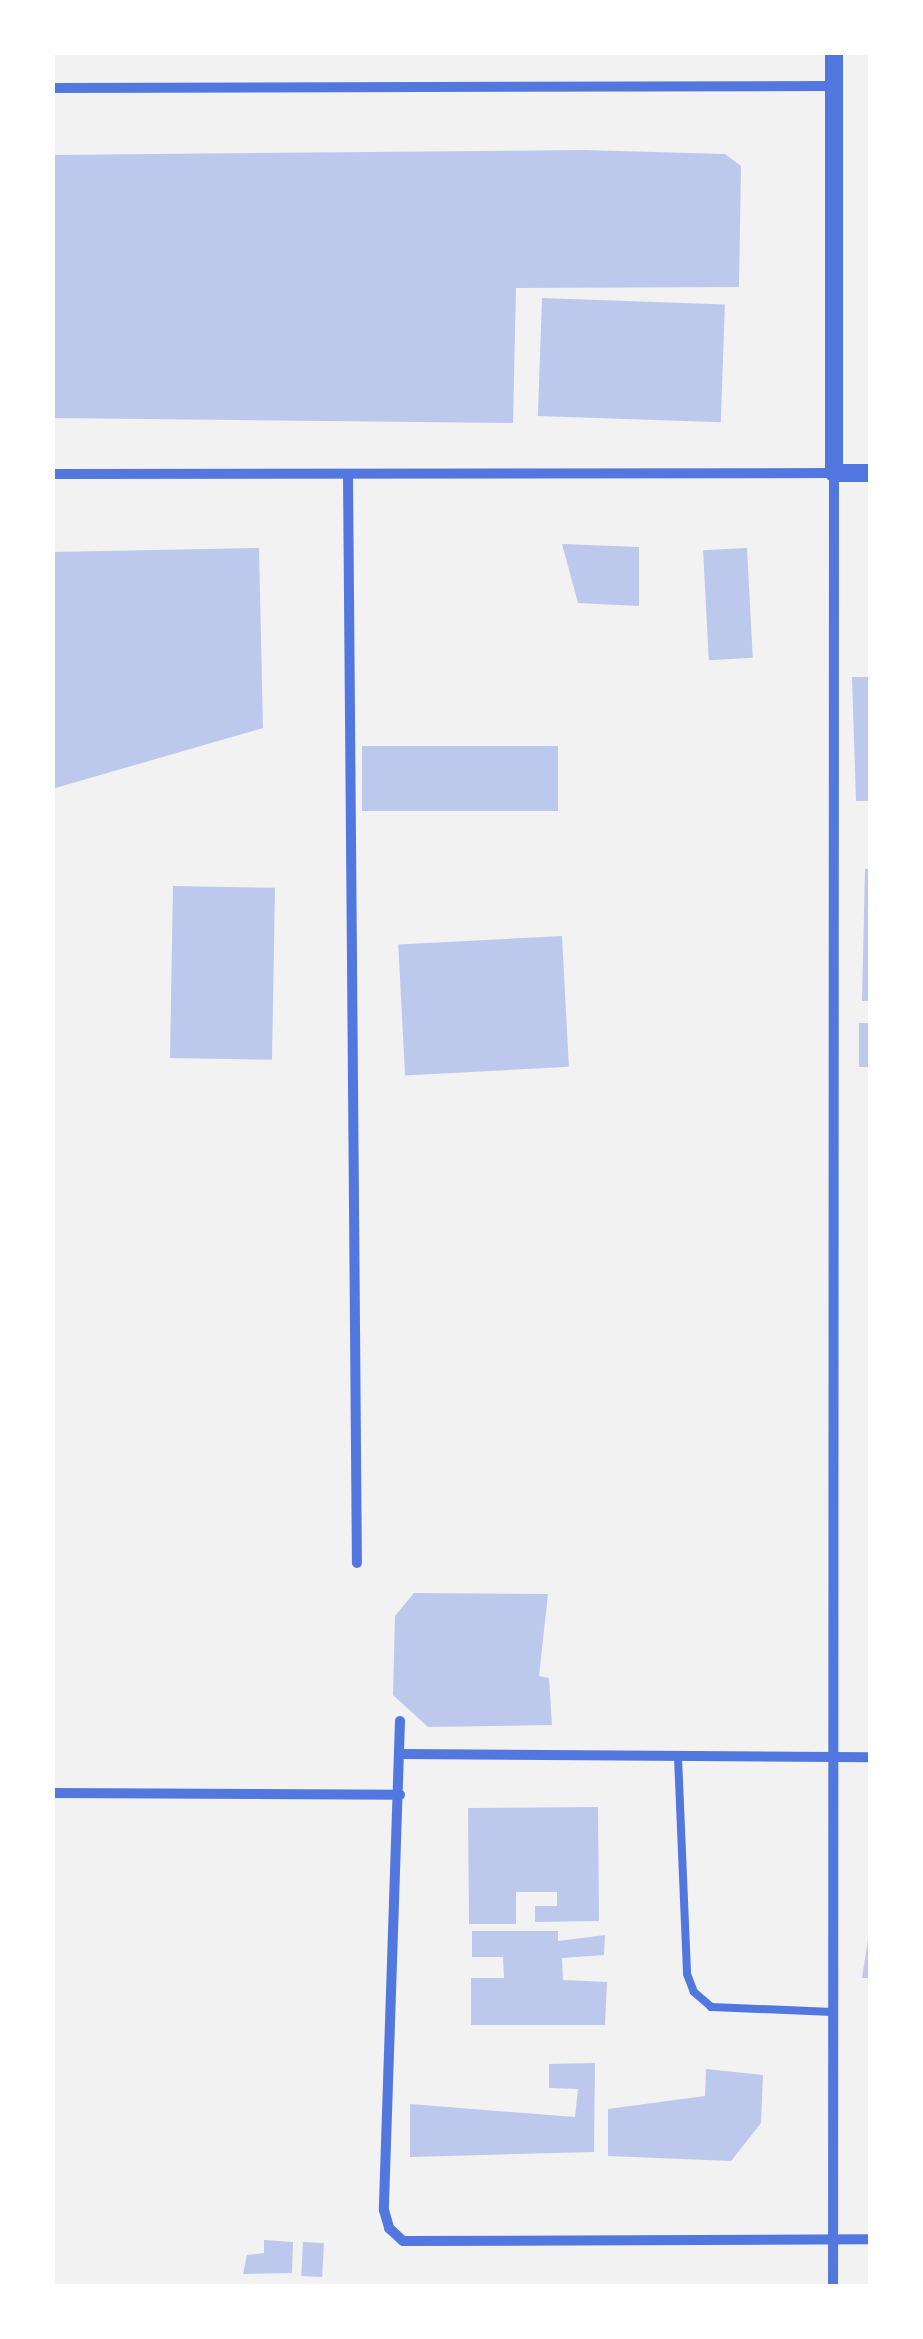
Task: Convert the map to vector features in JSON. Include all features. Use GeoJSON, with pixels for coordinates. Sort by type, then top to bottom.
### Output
{"type":"FeatureCollection","features":[{"type":"Feature","properties":{"kind":"street"},"geometry":{"type":"LineString","coordinates":[[833,2286],[834,52]]}},
{"type":"Feature","properties":{"kind":"street"},"geometry":{"type":"LineString","coordinates":[[52,88],[834,86]]}},
{"type":"Feature","properties":{"kind":"street"},"geometry":{"type":"LineString","coordinates":[[52,474],[870,472]]}},
{"type":"Feature","properties":{"kind":"street"},"geometry":{"type":"LineString","coordinates":[[348,474],[357,1563]]}},
{"type":"Feature","properties":{"kind":"street"},"geometry":{"type":"LineString","coordinates":[[400,1721],[384,2210],[388,2228],[403,2241],[870,2239]]}},
{"type":"Feature","properties":{"kind":"street"},"geometry":{"type":"LineString","coordinates":[[400,1754],[870,1757]]}},
{"type":"Feature","properties":{"kind":"street"},"geometry":{"type":"LineString","coordinates":[[52,1792],[400,1795]]}},
{"type":"Feature","properties":{"kind":"lane"},"geometry":{"type":"LineString","coordinates":[[678,1757],[686,1974],[694,1992],[711,2007],[833,2012]]}},
{"type":"Feature","properties":{"kind":"building"},"geometry":{"type":"Polygon","coordinates":[[[583,150],[725,154],[741,166],[739,287],[516,288],[513,423],[52,418],[52,155],[583,150]]]}},
{"type":"Feature","properties":{"kind":"building"},"geometry":{"type":"Polygon","coordinates":[[[542,298],[725,304],[721,422],[538,416],[542,298]]]}},
{"type":"Feature","properties":{"kind":"building"},"geometry":{"type":"Polygon","coordinates":[[[562,544],[639,547],[639,606],[578,603],[562,544]]]}},
{"type":"Feature","properties":{"kind":"building"},"geometry":{"type":"Polygon","coordinates":[[[259,548],[263,728],[52,789],[52,552],[259,548]]]}},
{"type":"Feature","properties":{"kind":"building"},"geometry":{"type":"Polygon","coordinates":[[[747,548],[753,658],[709,660],[703,550],[747,548]]]}},
{"type":"Feature","properties":{"kind":"building"},"geometry":{"type":"Polygon","coordinates":[[[852,677],[870,677],[870,801],[856,801],[852,677]]]}},
{"type":"Feature","properties":{"kind":"building"},"geometry":{"type":"Polygon","coordinates":[[[362,746],[558,746],[558,811],[362,811],[362,746]]]}},
{"type":"Feature","properties":{"kind":"building"},"geometry":{"type":"Polygon","coordinates":[[[865,869],[870,869],[870,1001],[862,1001],[865,869]]]}},
{"type":"Feature","properties":{"kind":"building"},"geometry":{"type":"Polygon","coordinates":[[[173,886],[275,888],[272,1060],[170,1058],[173,886]]]}},
{"type":"Feature","properties":{"kind":"building"},"geometry":{"type":"Polygon","coordinates":[[[562,936],[569,1067],[405,1075],[398,945],[562,936]]]}},
{"type":"Feature","properties":{"kind":"building"},"geometry":{"type":"Polygon","coordinates":[[[859,1023],[870,1023],[870,1067],[859,1067],[859,1023]]]}},
{"type":"Feature","properties":{"kind":"building"},"geometry":{"type":"Polygon","coordinates":[[[414,1593],[548,1594],[539,1676],[549,1678],[552,1725],[428,1727],[393,1695],[395,1616],[414,1593]]]}},
{"type":"Feature","properties":{"kind":"building"},"geometry":{"type":"Polygon","coordinates":[[[598,1807],[599,1921],[535,1922],[535,1906],[557,1906],[557,1892],[516,1892],[516,1924],[469,1924],[468,1808],[598,1807]]]}},
{"type":"Feature","properties":{"kind":"building"},"geometry":{"type":"Polygon","coordinates":[[[472,1931],[558,1931],[558,1941],[605,1935],[604,1955],[562,1958],[563,1980],[607,1982],[605,2025],[471,2025],[471,1978],[504,1978],[503,1957],[472,1957],[472,1931]]]}},
{"type":"Feature","properties":{"kind":"building"},"geometry":{"type":"Polygon","coordinates":[[[868,1940],[870,1978],[862,1978],[868,1940]]]}},
{"type":"Feature","properties":{"kind":"building"},"geometry":{"type":"Polygon","coordinates":[[[595,2063],[594,2152],[410,2157],[410,2104],[575,2117],[578,2089],[549,2088],[549,2064],[595,2063]]]}},
{"type":"Feature","properties":{"kind":"building"},"geometry":{"type":"Polygon","coordinates":[[[706,2069],[763,2075],[761,2123],[731,2161],[608,2156],[608,2109],[705,2096],[706,2069]]]}},
{"type":"Feature","properties":{"kind":"building"},"geometry":{"type":"Polygon","coordinates":[[[264,2240],[293,2242],[292,2273],[243,2274],[247,2255],[264,2253],[264,2240]]]}},
{"type":"Feature","properties":{"kind":"building"},"geometry":{"type":"Polygon","coordinates":[[[303,2242],[324,2243],[322,2277],[301,2276],[303,2242]]]}}]}
